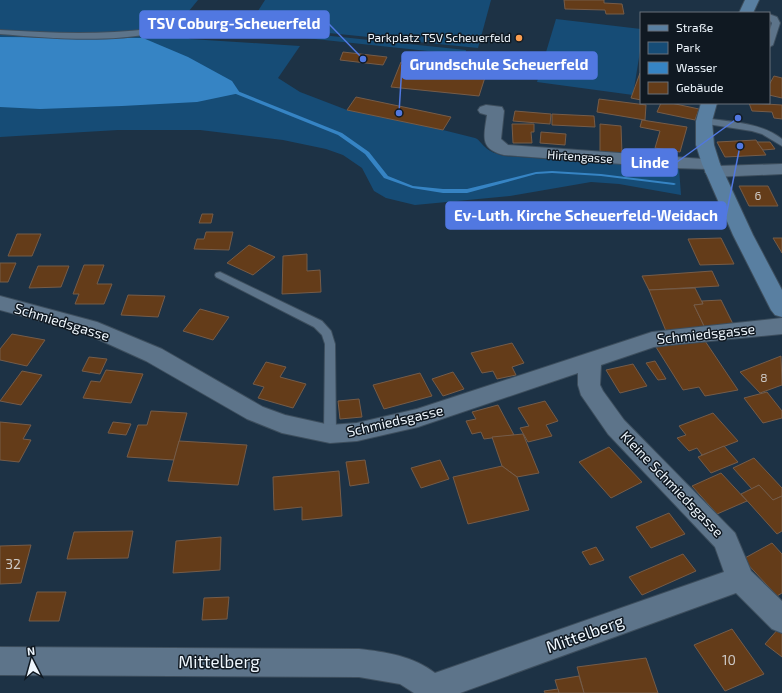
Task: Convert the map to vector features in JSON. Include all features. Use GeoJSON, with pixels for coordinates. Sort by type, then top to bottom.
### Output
{"type":"FeatureCollection","features":[{"type":"Feature","properties":{"kind":"street"},"geometry":{"type":"LineString","coordinates":[[709,104],[704,121],[705,145],[712,168],[743,235],[782,310]]}},
{"type":"Feature","properties":{"kind":"street","name":"Hirtengasse"},"geometry":{"type":"LineString","coordinates":[[486,110],[496,111],[492,139],[493,143],[504,150],[651,161],[712,168]]}},
{"type":"Feature","properties":{"kind":"street"},"geometry":{"type":"LineString","coordinates":[[712,168],[782,169]]}},
{"type":"Feature","properties":{"kind":"street","name":"Schmiedsgasse"},"geometry":{"type":"LineString","coordinates":[[0,303],[89,327],[154,355],[255,413],[282,424],[330,434],[357,432],[418,418],[658,339],[782,326]]}},
{"type":"Feature","properties":{"kind":"street","name":"Kleine Schmiedsgasse"},"geometry":{"type":"LineString","coordinates":[[590,362],[590,385],[593,395],[616,427],[726,541],[740,579],[782,620]]}},
{"type":"Feature","properties":{"kind":"street","name":"Mittelberg"},"geometry":{"type":"LineString","coordinates":[[0,661],[359,663],[402,669],[414,675],[432,691],[740,579]]}},
{"type":"Feature","properties":{"kind":"lane"},"geometry":{"type":"LineString","coordinates":[[770,17],[774,19],[776,23],[770,42]]}},
{"type":"Feature","properties":{"kind":"lane"},"geometry":{"type":"LineString","coordinates":[[0,32],[85,36],[125,35],[150,31]]}},
{"type":"Feature","properties":{"kind":"lane"},"geometry":{"type":"LineString","coordinates":[[704,121],[759,129],[775,137],[782,143]]}},
{"type":"Feature","properties":{"kind":"lane"},"geometry":{"type":"LineString","coordinates":[[220,275],[318,324],[327,334],[330,344],[330,434]]}},
{"type":"Feature","properties":{"kind":"green space"},"geometry":{"type":"Polygon","coordinates":[[[0,0],[198,0],[175,28],[190,39],[300,46],[278,78],[300,92],[347,110],[475,138],[489,150],[504,156],[679,168],[681,195],[619,184],[591,182],[510,196],[415,205],[386,198],[374,191],[362,168],[343,155],[326,149],[283,140],[200,130],[118,130],[0,137],[0,0]]]}},
{"type":"Feature","properties":{"kind":"green space"},"geometry":{"type":"Polygon","coordinates":[[[265,0],[491,0],[478,48],[249,25],[265,0]]]}},
{"type":"Feature","properties":{"kind":"green space"},"geometry":{"type":"Polygon","coordinates":[[[556,19],[640,29],[640,51],[633,95],[537,82],[556,19]]]}},
{"type":"Feature","properties":{"kind":"green space"},"geometry":{"type":"Polygon","coordinates":[[[197,22],[466,50],[465,55],[193,26],[197,22]]]}},
{"type":"Feature","properties":{"kind":"water"},"geometry":{"type":"Polygon","coordinates":[[[0,37],[143,38],[188,57],[232,81],[240,93],[197,102],[40,109],[0,107],[0,37]]]}},
{"type":"Feature","properties":{"kind":"building"},"geometry":{"type":"Polygon","coordinates":[[[564,0],[604,0],[604,3],[622,4],[624,14],[606,14],[605,10],[565,9],[564,0]]]}},
{"type":"Feature","properties":{"kind":"building"},"geometry":{"type":"Polygon","coordinates":[[[343,52],[387,57],[383,65],[340,60],[343,52]]]}},
{"type":"Feature","properties":{"kind":"building"},"geometry":{"type":"Polygon","coordinates":[[[401,62],[487,71],[479,96],[391,87],[401,62]]]}},
{"type":"Feature","properties":{"kind":"building"},"geometry":{"type":"Polygon","coordinates":[[[640,73],[640,100],[631,98],[640,73]]]}},
{"type":"Feature","properties":{"kind":"building"},"geometry":{"type":"Polygon","coordinates":[[[774,76],[782,78],[782,98],[770,95],[770,83],[774,76]]]}},
{"type":"Feature","properties":{"kind":"building"},"geometry":{"type":"Polygon","coordinates":[[[356,97],[451,117],[443,130],[347,110],[356,97]]]}},
{"type":"Feature","properties":{"kind":"building"},"geometry":{"type":"Polygon","coordinates":[[[599,99],[646,105],[645,120],[597,112],[599,99]]]}},
{"type":"Feature","properties":{"kind":"building"},"geometry":{"type":"Polygon","coordinates":[[[661,104],[676,104],[699,109],[695,120],[657,112],[661,104]]]}},
{"type":"Feature","properties":{"kind":"building"},"geometry":{"type":"Polygon","coordinates":[[[749,104],[782,105],[782,119],[774,118],[772,112],[752,111],[749,104]]]}},
{"type":"Feature","properties":{"kind":"building"},"geometry":{"type":"Polygon","coordinates":[[[515,111],[551,114],[550,124],[513,121],[515,111]]]}},
{"type":"Feature","properties":{"kind":"building"},"geometry":{"type":"Polygon","coordinates":[[[552,114],[594,116],[595,127],[552,125],[552,114]]]}},
{"type":"Feature","properties":{"kind":"building"},"geometry":{"type":"Polygon","coordinates":[[[642,120],[687,127],[680,152],[655,148],[660,131],[640,127],[642,120]]]}},
{"type":"Feature","properties":{"kind":"building"},"geometry":{"type":"Polygon","coordinates":[[[512,124],[534,124],[534,132],[531,132],[532,143],[513,143],[512,124]]]}},
{"type":"Feature","properties":{"kind":"building"},"geometry":{"type":"Polygon","coordinates":[[[600,124],[621,126],[622,154],[600,152],[600,124]]]}},
{"type":"Feature","properties":{"kind":"building"},"geometry":{"type":"Polygon","coordinates":[[[541,132],[566,134],[565,145],[540,143],[541,132]]]}},
{"type":"Feature","properties":{"kind":"building"},"geometry":{"type":"Polygon","coordinates":[[[756,140],[766,155],[725,157],[717,142],[756,140]]]}},
{"type":"Feature","properties":{"kind":"building"},"geometry":{"type":"Polygon","coordinates":[[[757,142],[770,142],[775,149],[763,150],[757,142]]]}},
{"type":"Feature","properties":{"kind":"building"},"geometry":{"type":"Polygon","coordinates":[[[739,186],[768,186],[778,206],[749,206],[739,186]]]}},
{"type":"Feature","properties":{"kind":"building"},"geometry":{"type":"Polygon","coordinates":[[[202,214],[213,214],[211,223],[199,223],[202,214]]]}},
{"type":"Feature","properties":{"kind":"building"},"geometry":{"type":"Polygon","coordinates":[[[206,232],[233,232],[229,250],[194,249],[197,239],[204,239],[206,232]]]}},
{"type":"Feature","properties":{"kind":"building"},"geometry":{"type":"Polygon","coordinates":[[[17,234],[41,234],[32,256],[8,256],[17,234]]]}},
{"type":"Feature","properties":{"kind":"building"},"geometry":{"type":"Polygon","coordinates":[[[721,238],[734,264],[700,265],[688,239],[721,238]]]}},
{"type":"Feature","properties":{"kind":"building"},"geometry":{"type":"Polygon","coordinates":[[[773,238],[782,238],[782,253],[773,238]]]}},
{"type":"Feature","properties":{"kind":"building"},"geometry":{"type":"Polygon","coordinates":[[[249,245],[275,257],[253,275],[227,263],[249,245]]]}},
{"type":"Feature","properties":{"kind":"building"},"geometry":{"type":"Polygon","coordinates":[[[307,254],[307,271],[320,270],[321,292],[282,294],[283,256],[307,254]]]}},
{"type":"Feature","properties":{"kind":"building"},"geometry":{"type":"Polygon","coordinates":[[[0,263],[16,263],[8,282],[0,282],[0,263]]]}},
{"type":"Feature","properties":{"kind":"building"},"geometry":{"type":"Polygon","coordinates":[[[84,265],[104,265],[97,284],[112,284],[104,304],[75,304],[79,294],[73,294],[84,265]]]}},
{"type":"Feature","properties":{"kind":"building"},"geometry":{"type":"Polygon","coordinates":[[[38,266],[69,266],[61,287],[29,288],[38,266]]]}},
{"type":"Feature","properties":{"kind":"building"},"geometry":{"type":"Polygon","coordinates":[[[712,271],[719,286],[649,290],[642,276],[712,271]]]}},
{"type":"Feature","properties":{"kind":"building"},"geometry":{"type":"Polygon","coordinates":[[[695,288],[703,304],[694,305],[705,328],[666,331],[649,290],[695,288]]]}},
{"type":"Feature","properties":{"kind":"building"},"geometry":{"type":"Polygon","coordinates":[[[128,295],[165,296],[158,317],[121,315],[128,295]]]}},
{"type":"Feature","properties":{"kind":"building"},"geometry":{"type":"Polygon","coordinates":[[[721,300],[734,326],[705,328],[694,305],[703,304],[702,301],[721,300]]]}},
{"type":"Feature","properties":{"kind":"building"},"geometry":{"type":"Polygon","coordinates":[[[200,309],[229,317],[213,340],[183,331],[200,309]]]}},
{"type":"Feature","properties":{"kind":"building"},"geometry":{"type":"Polygon","coordinates":[[[12,334],[45,340],[27,366],[0,360],[0,349],[12,334]]]}},
{"type":"Feature","properties":{"kind":"building"},"geometry":{"type":"Polygon","coordinates":[[[703,338],[738,390],[705,396],[699,387],[683,390],[656,347],[703,338]]]}},
{"type":"Feature","properties":{"kind":"building"},"geometry":{"type":"Polygon","coordinates":[[[512,343],[524,363],[512,367],[516,375],[497,379],[493,371],[482,373],[471,353],[512,343]]]}},
{"type":"Feature","properties":{"kind":"building"},"geometry":{"type":"Polygon","coordinates":[[[781,356],[782,385],[760,393],[740,372],[781,356]]]}},
{"type":"Feature","properties":{"kind":"building"},"geometry":{"type":"Polygon","coordinates":[[[89,357],[107,359],[100,374],[82,371],[89,357]]]}},
{"type":"Feature","properties":{"kind":"building"},"geometry":{"type":"Polygon","coordinates":[[[655,361],[666,379],[658,380],[646,363],[655,361]]]}},
{"type":"Feature","properties":{"kind":"building"},"geometry":{"type":"Polygon","coordinates":[[[266,362],[286,367],[280,377],[306,384],[293,408],[258,398],[264,387],[253,384],[266,362]]]}},
{"type":"Feature","properties":{"kind":"building"},"geometry":{"type":"Polygon","coordinates":[[[633,364],[647,386],[620,393],[606,370],[633,364]]]}},
{"type":"Feature","properties":{"kind":"building"},"geometry":{"type":"Polygon","coordinates":[[[106,370],[143,374],[131,403],[83,398],[91,381],[100,382],[106,370]]]}},
{"type":"Feature","properties":{"kind":"building"},"geometry":{"type":"Polygon","coordinates":[[[22,371],[42,375],[21,405],[0,401],[22,371]]]}},
{"type":"Feature","properties":{"kind":"building"},"geometry":{"type":"Polygon","coordinates":[[[453,372],[464,389],[443,396],[432,379],[453,372]]]}},
{"type":"Feature","properties":{"kind":"building"},"geometry":{"type":"Polygon","coordinates":[[[420,373],[432,396],[384,409],[373,385],[420,373]]]}},
{"type":"Feature","properties":{"kind":"building"},"geometry":{"type":"Polygon","coordinates":[[[767,392],[782,411],[782,418],[763,423],[744,398],[767,392]]]}},
{"type":"Feature","properties":{"kind":"building"},"geometry":{"type":"Polygon","coordinates":[[[359,399],[362,417],[340,419],[338,401],[359,399]]]}},
{"type":"Feature","properties":{"kind":"building"},"geometry":{"type":"Polygon","coordinates":[[[545,401],[558,421],[546,425],[552,436],[528,442],[520,428],[529,426],[518,408],[545,401]]]}},
{"type":"Feature","properties":{"kind":"building"},"geometry":{"type":"Polygon","coordinates":[[[498,405],[514,435],[484,439],[481,432],[472,434],[466,421],[476,419],[472,412],[498,405]]]}},
{"type":"Feature","properties":{"kind":"building"},"geometry":{"type":"Polygon","coordinates":[[[151,411],[187,413],[174,460],[127,457],[138,425],[147,425],[151,411]]]}},
{"type":"Feature","properties":{"kind":"building"},"geometry":{"type":"Polygon","coordinates":[[[713,413],[738,441],[702,455],[697,448],[689,451],[677,438],[686,435],[679,426],[713,413]]]}},
{"type":"Feature","properties":{"kind":"building"},"geometry":{"type":"Polygon","coordinates":[[[0,422],[31,425],[23,439],[31,440],[19,462],[0,460],[0,422]]]}},
{"type":"Feature","properties":{"kind":"building"},"geometry":{"type":"Polygon","coordinates":[[[113,422],[131,424],[126,435],[108,433],[113,422]]]}},
{"type":"Feature","properties":{"kind":"building"},"geometry":{"type":"Polygon","coordinates":[[[523,434],[539,473],[517,477],[502,466],[492,437],[523,434]]]}},
{"type":"Feature","properties":{"kind":"building"},"geometry":{"type":"Polygon","coordinates":[[[179,441],[247,445],[238,485],[168,481],[179,441]]]}},
{"type":"Feature","properties":{"kind":"building"},"geometry":{"type":"Polygon","coordinates":[[[724,446],[738,462],[711,473],[698,457],[724,446]]]}},
{"type":"Feature","properties":{"kind":"building"},"geometry":{"type":"Polygon","coordinates":[[[609,447],[642,482],[611,498],[579,462],[609,447]]]}},
{"type":"Feature","properties":{"kind":"building"},"geometry":{"type":"Polygon","coordinates":[[[754,458],[782,488],[782,496],[773,500],[759,485],[752,489],[733,468],[754,458]]]}},
{"type":"Feature","properties":{"kind":"building"},"geometry":{"type":"Polygon","coordinates":[[[365,460],[369,483],[350,486],[346,462],[365,460]]]}},
{"type":"Feature","properties":{"kind":"building"},"geometry":{"type":"Polygon","coordinates":[[[440,460],[449,479],[421,488],[411,468],[440,460]]]}},
{"type":"Feature","properties":{"kind":"building"},"geometry":{"type":"Polygon","coordinates":[[[502,466],[517,477],[529,510],[468,524],[453,477],[502,466]]]}},
{"type":"Feature","properties":{"kind":"building"},"geometry":{"type":"Polygon","coordinates":[[[339,471],[342,516],[302,520],[302,507],[274,510],[273,477],[339,471]]]}},
{"type":"Feature","properties":{"kind":"building"},"geometry":{"type":"Polygon","coordinates":[[[721,473],[747,501],[717,514],[692,486],[721,473]]]}},
{"type":"Feature","properties":{"kind":"building"},"geometry":{"type":"Polygon","coordinates":[[[759,485],[773,500],[782,496],[782,531],[777,534],[741,494],[759,485]]]}},
{"type":"Feature","properties":{"kind":"building"},"geometry":{"type":"Polygon","coordinates":[[[669,513],[685,534],[651,548],[636,527],[669,513]]]}},
{"type":"Feature","properties":{"kind":"building"},"geometry":{"type":"Polygon","coordinates":[[[133,531],[128,558],[67,559],[74,532],[133,531]]]}},
{"type":"Feature","properties":{"kind":"building"},"geometry":{"type":"Polygon","coordinates":[[[221,537],[220,570],[173,573],[176,541],[221,537]]]}},
{"type":"Feature","properties":{"kind":"building"},"geometry":{"type":"Polygon","coordinates":[[[772,543],[782,554],[782,593],[777,596],[743,559],[772,543]]]}},
{"type":"Feature","properties":{"kind":"building"},"geometry":{"type":"Polygon","coordinates":[[[31,545],[21,583],[0,584],[0,546],[31,545]]]}},
{"type":"Feature","properties":{"kind":"building"},"geometry":{"type":"Polygon","coordinates":[[[596,547],[604,560],[590,565],[582,552],[596,547]]]}},
{"type":"Feature","properties":{"kind":"building"},"geometry":{"type":"Polygon","coordinates":[[[683,554],[696,571],[642,595],[629,577],[683,554]]]}},
{"type":"Feature","properties":{"kind":"building"},"geometry":{"type":"Polygon","coordinates":[[[37,592],[66,592],[59,621],[29,621],[37,592]]]}},
{"type":"Feature","properties":{"kind":"building"},"geometry":{"type":"Polygon","coordinates":[[[229,597],[227,619],[202,620],[204,598],[229,597]]]}},
{"type":"Feature","properties":{"kind":"building"},"geometry":{"type":"Polygon","coordinates":[[[779,628],[782,630],[782,657],[765,644],[779,628]]]}},
{"type":"Feature","properties":{"kind":"building"},"geometry":{"type":"Polygon","coordinates":[[[732,629],[764,674],[725,691],[694,645],[732,629]]]}},
{"type":"Feature","properties":{"kind":"building"},"geometry":{"type":"Polygon","coordinates":[[[646,658],[658,693],[584,693],[577,667],[646,658]]]}},
{"type":"Feature","properties":{"kind":"building"},"geometry":{"type":"Polygon","coordinates":[[[579,676],[584,693],[559,693],[555,680],[579,676]]]}},
{"type":"Feature","properties":{"kind":"building"},"geometry":{"type":"Polygon","coordinates":[[[558,689],[559,693],[545,693],[544,691],[558,689]]]}},
{"type":"Feature","properties":{"kind":"waterway"},"geometry":{"type":"LineString","coordinates":[[233,91],[340,134],[367,153],[386,177],[412,187],[443,191],[467,191],[536,173],[552,172],[601,175],[674,184]]}},
{"type":"Feature","properties":{"kind":"place","name":"Parkplatz TSV Scheuerfeld"},"geometry":{"type":"Point","coordinates":[519,38]}},
{"type":"Feature","properties":{"kind":"place","name":"TSV Coburg-Scheuerfeld"},"geometry":{"type":"Point","coordinates":[363,59]}},
{"type":"Feature","properties":{"kind":"place","name":"Grundschule Scheuerfeld"},"geometry":{"type":"Point","coordinates":[399,113]}},
{"type":"Feature","properties":{"kind":"place","name":"Linde"},"geometry":{"type":"Point","coordinates":[738,118]}},
{"type":"Feature","properties":{"kind":"place","name":"Ev-Luth. Kirche Scheuerfeld-Weidach"},"geometry":{"type":"Point","coordinates":[740,146]}}]}
